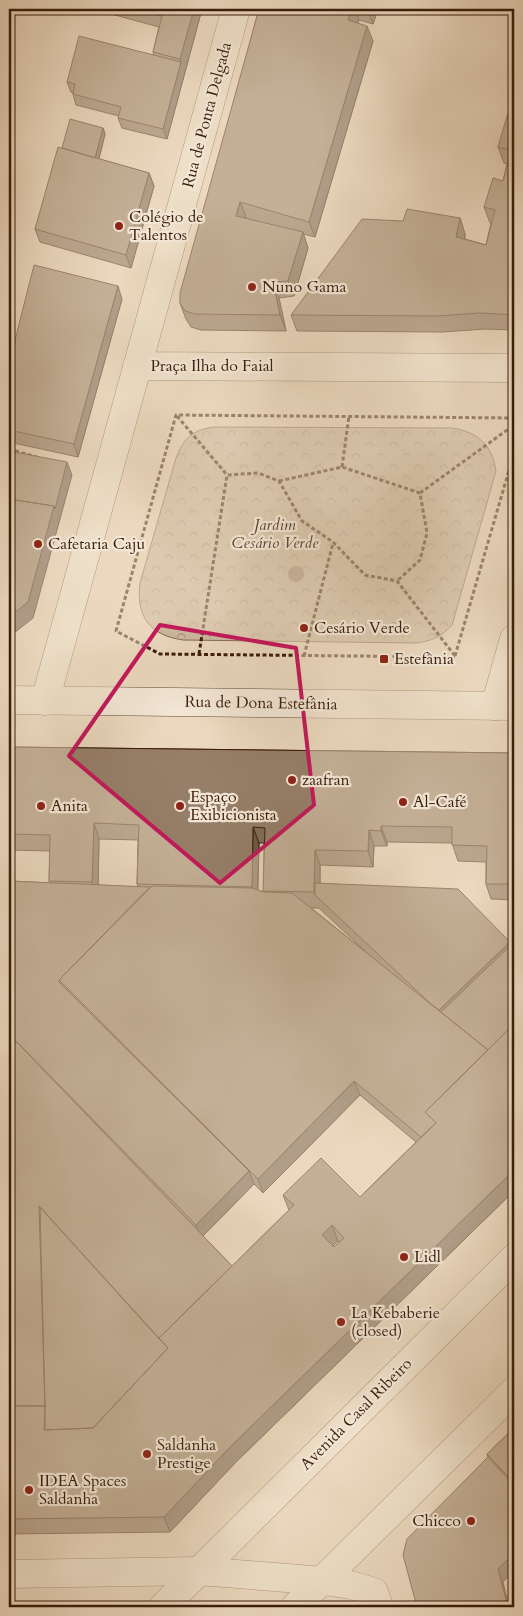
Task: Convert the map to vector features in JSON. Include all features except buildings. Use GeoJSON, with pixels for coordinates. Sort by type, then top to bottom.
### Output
{"type":"FeatureCollection","features":[{"type":"Feature","properties":{"kind":"street","name":"Rua de Ponta Delgada"},"geometry":{"type":"LineString","coordinates":[[137,366],[236,9]]}},
{"type":"Feature","properties":{"kind":"street","name":"Praça Ilha do Faial"},"geometry":{"type":"LineString","coordinates":[[45,701],[137,366],[514,368]]}},
{"type":"Feature","properties":{"kind":"street"},"geometry":{"type":"LineString","coordinates":[[505,706],[514,639]]}},
{"type":"Feature","properties":{"kind":"street","name":"Rua de Dona Estefânia"},"geometry":{"type":"LineString","coordinates":[[9,700],[505,706]]}},
{"type":"Feature","properties":{"kind":"street","name":"Avenida Casal Ribeiro"},"geometry":{"type":"LineString","coordinates":[[163,1607],[514,1258]]}},
{"type":"Feature","properties":{"kind":"street"},"geometry":{"type":"LineString","coordinates":[[295,1607],[324,1581],[514,1391]]}},
{"type":"Feature","properties":{"kind":"street"},"geometry":{"type":"LineString","coordinates":[[9,1574],[199,1571],[324,1581],[351,1585],[374,1592],[379,1607]]}},
{"type":"Feature","properties":{"kind":"path"},"geometry":{"type":"LineString","coordinates":[[176,415],[514,418]]}},
{"type":"Feature","properties":{"kind":"path"},"geometry":{"type":"LineString","coordinates":[[176,415],[227,475],[199,654]]}},
{"type":"Feature","properties":{"kind":"path"},"geometry":{"type":"LineString","coordinates":[[176,415],[116,631],[160,654],[455,657]]}},
{"type":"Feature","properties":{"kind":"path"},"geometry":{"type":"LineString","coordinates":[[342,467],[349,416]]}},
{"type":"Feature","properties":{"kind":"path"},"geometry":{"type":"LineString","coordinates":[[420,493],[514,425]]}},
{"type":"Feature","properties":{"kind":"path"},"geometry":{"type":"LineString","coordinates":[[9,449],[45,459]]}},
{"type":"Feature","properties":{"kind":"path"},"geometry":{"type":"LineString","coordinates":[[455,657],[514,454]]}},
{"type":"Feature","properties":{"kind":"path"},"geometry":{"type":"LineString","coordinates":[[227,475],[258,473],[279,481],[342,467],[420,493]]}},
{"type":"Feature","properties":{"kind":"path"},"geometry":{"type":"LineString","coordinates":[[279,481],[302,521],[333,542],[365,575],[397,581],[455,657]]}},
{"type":"Feature","properties":{"kind":"path"},"geometry":{"type":"LineString","coordinates":[[397,581],[420,560],[428,533],[420,493]]}},
{"type":"Feature","properties":{"kind":"path"},"geometry":{"type":"LineString","coordinates":[[304,656],[333,542]]}},
{"type":"Feature","properties":{"kind":"highlighted area"},"geometry":{"type":"Polygon","coordinates":[[[160,625],[296,648],[314,805],[220,883],[69,756],[160,625]]]}},
{"type":"Feature","properties":{"kind":"green space","name":"Jardim Cesário Verde"},"geometry":{"type":"Polygon","coordinates":[[[216,427],[452,428],[469,433],[482,441],[491,454],[496,471],[452,625],[436,638],[416,643],[183,640],[161,634],[153,628],[147,622],[140,605],[140,583],[176,458],[186,439],[191,435],[216,427]]]}},
{"type":"Feature","properties":{"kind":"place","name":"Colégio de Talentos"},"geometry":{"type":"Point","coordinates":[119,226]}},
{"type":"Feature","properties":{"kind":"place","name":"Nuno Gama"},"geometry":{"type":"Point","coordinates":[252,287]}},
{"type":"Feature","properties":{"kind":"place","name":"Cafetaria Caju"},"geometry":{"type":"Point","coordinates":[38,544]}},
{"type":"Feature","properties":{"kind":"place","name":"Cesário Verde"},"geometry":{"type":"Point","coordinates":[304,628]}},
{"type":"Feature","properties":{"kind":"place","name":"Estefânia"},"geometry":{"type":"Point","coordinates":[384,659]}},
{"type":"Feature","properties":{"kind":"place","name":"zaafran"},"geometry":{"type":"Point","coordinates":[292,780]}},
{"type":"Feature","properties":{"kind":"place","name":"Al-Café"},"geometry":{"type":"Point","coordinates":[403,802]}},
{"type":"Feature","properties":{"kind":"place","name":"Anita"},"geometry":{"type":"Point","coordinates":[41,806]}},
{"type":"Feature","properties":{"kind":"place","name":"Espaço Exibicionista"},"geometry":{"type":"Point","coordinates":[180,806]}},
{"type":"Feature","properties":{"kind":"place","name":"Lidl"},"geometry":{"type":"Point","coordinates":[404,1257]}},
{"type":"Feature","properties":{"kind":"place","name":"La Kebaberie (closed)"},"geometry":{"type":"Point","coordinates":[341,1322]}},
{"type":"Feature","properties":{"kind":"place","name":"Saldanha Prestige"},"geometry":{"type":"Point","coordinates":[147,1454]}},
{"type":"Feature","properties":{"kind":"place","name":"IDEA Spaces Saldanha"},"geometry":{"type":"Point","coordinates":[29,1490]}},
{"type":"Feature","properties":{"kind":"place","name":"Chicco"},"geometry":{"type":"Point","coordinates":[471,1521]}}]}
